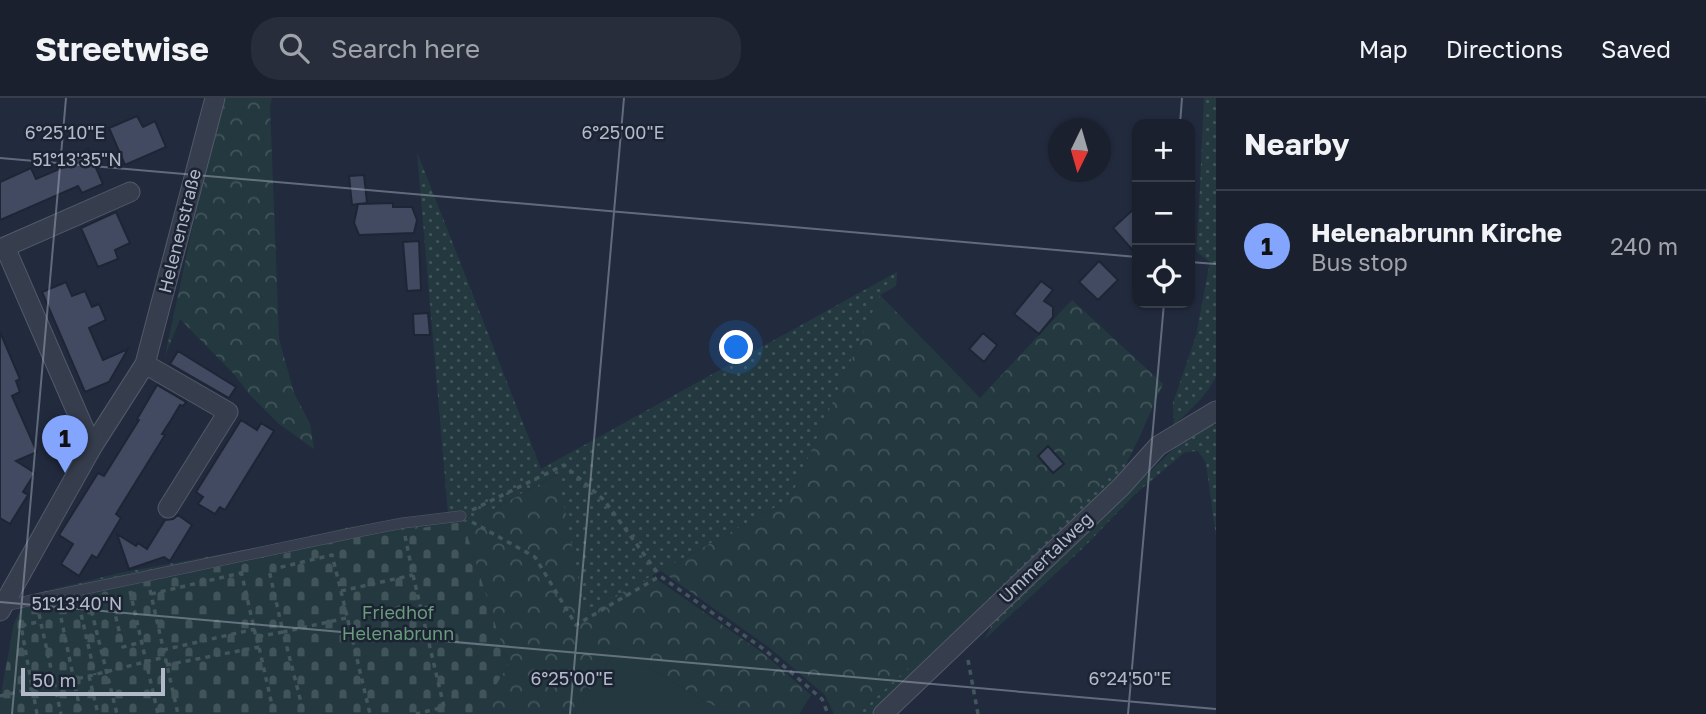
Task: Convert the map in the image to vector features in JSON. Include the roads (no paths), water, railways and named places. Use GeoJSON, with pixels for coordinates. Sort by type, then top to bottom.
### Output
{"type":"FeatureCollection","features":[{"type":"Feature","properties":{"kind":"street","name":"Helenenstraße"},"geometry":{"type":"LineString","coordinates":[[2,608],[92,447],[145,364],[215,98]]}},
{"type":"Feature","properties":{"kind":"street"},"geometry":{"type":"LineString","coordinates":[[92,447],[3,248],[131,192]]}},
{"type":"Feature","properties":{"kind":"street"},"geometry":{"type":"LineString","coordinates":[[145,364],[228,412],[168,508]]}},
{"type":"Feature","properties":{"kind":"street","name":"Ummertalweg"},"geometry":{"type":"LineString","coordinates":[[883,714],[1121,487],[1158,446],[1216,411]]}},
{"type":"Feature","properties":{"kind":"lane"},"geometry":{"type":"LineString","coordinates":[[2,608],[403,523],[461,516]]}},
{"type":"Feature","properties":{"kind":"place","name":"Helenabrunn Kirche"},"geometry":{"type":"Point","coordinates":[65,473]}},
{"type":"Feature","properties":{"kind":"park label","name":"Friedhof Helenabrunn"},"geometry":{"type":"Point","coordinates":[398,623]}}]}
